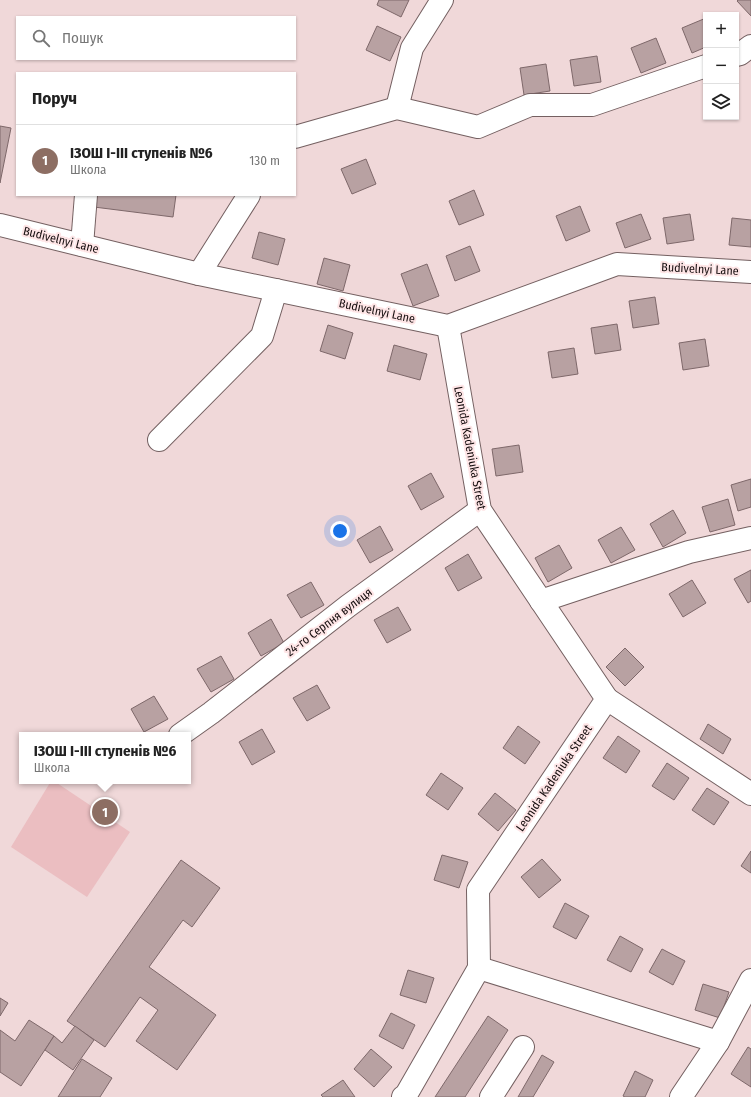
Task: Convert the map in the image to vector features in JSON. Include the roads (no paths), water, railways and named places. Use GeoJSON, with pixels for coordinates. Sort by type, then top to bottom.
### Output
{"type":"FeatureCollection","features":[{"type":"Feature","properties":{"kind":"street"},"geometry":{"type":"LineString","coordinates":[[397,108],[412,48],[442,0]]}},
{"type":"Feature","properties":{"kind":"street"},"geometry":{"type":"LineString","coordinates":[[739,54],[751,46]]}},
{"type":"Feature","properties":{"kind":"street"},"geometry":{"type":"LineString","coordinates":[[296,137],[397,108],[478,127],[530,105],[592,105],[703,67]]}},
{"type":"Feature","properties":{"kind":"street"},"geometry":{"type":"LineString","coordinates":[[82,245],[86,196]]}},
{"type":"Feature","properties":{"kind":"street"},"geometry":{"type":"LineString","coordinates":[[200,274],[248,196]]}},
{"type":"Feature","properties":{"kind":"street","name":"Budivelnyi Lane"},"geometry":{"type":"LineString","coordinates":[[0,225],[200,274],[448,326],[616,264],[751,272]]}},
{"type":"Feature","properties":{"kind":"street"},"geometry":{"type":"LineString","coordinates":[[159,440],[262,336],[276,290]]}},
{"type":"Feature","properties":{"kind":"street","name":"Leonida Kadeniuka Street"},"geometry":{"type":"LineString","coordinates":[[448,326],[480,510],[607,699],[478,890],[479,968]]}},
{"type":"Feature","properties":{"kind":"street","name":"24-го Серпня вулиця"},"geometry":{"type":"LineString","coordinates":[[184,732],[211,713],[348,606],[480,510]]}},
{"type":"Feature","properties":{"kind":"street"},"geometry":{"type":"LineString","coordinates":[[541,601],[690,552],[751,538]]}},
{"type":"Feature","properties":{"kind":"street"},"geometry":{"type":"LineString","coordinates":[[607,699],[751,794]]}},
{"type":"Feature","properties":{"kind":"street"},"geometry":{"type":"LineString","coordinates":[[403,1097],[406,1095],[479,968],[718,1042]]}},
{"type":"Feature","properties":{"kind":"street"},"geometry":{"type":"LineString","coordinates":[[681,1097],[718,1042],[751,980]]}},
{"type":"Feature","properties":{"kind":"street"},"geometry":{"type":"LineString","coordinates":[[491,1097],[523,1047]]}},
{"type":"Feature","properties":{"kind":"place","name":"ІЗОШ І-ІІІ ступенів №6"},"geometry":{"type":"Point","coordinates":[105,812]}}]}
